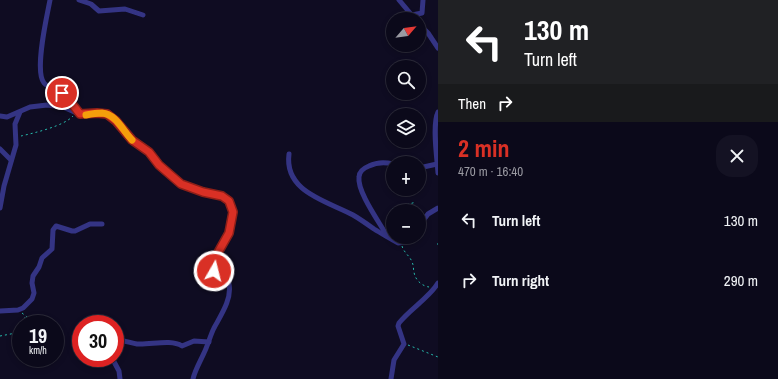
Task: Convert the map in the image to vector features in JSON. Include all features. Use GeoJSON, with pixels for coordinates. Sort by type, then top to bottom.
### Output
{"type":"FeatureCollection","features":[{"type":"Feature","properties":{"kind":"street"},"geometry":{"type":"LineString","coordinates":[[50,0],[42,44],[40,66],[42,80],[46,85],[66,96],[77,113]]}},
{"type":"Feature","properties":{"kind":"street"},"geometry":{"type":"LineString","coordinates":[[79,0],[91,4],[99,11],[122,8],[143,15]]}},
{"type":"Feature","properties":{"kind":"street"},"geometry":{"type":"LineString","coordinates":[[399,0],[409,12]]}},
{"type":"Feature","properties":{"kind":"street"},"geometry":{"type":"LineString","coordinates":[[404,0],[405,7]]}},
{"type":"Feature","properties":{"kind":"street"},"geometry":{"type":"LineString","coordinates":[[422,12],[423,0]]}},
{"type":"Feature","properties":{"kind":"street"},"geometry":{"type":"LineString","coordinates":[[426,32],[438,48]]}},
{"type":"Feature","properties":{"kind":"street"},"geometry":{"type":"LineString","coordinates":[[0,116],[7,118],[30,107],[47,105],[58,106],[77,113],[107,114],[116,121],[132,140],[149,152],[159,165],[181,184],[203,192],[222,196],[229,201],[233,212],[229,233],[211,265],[212,269],[228,281],[228,292],[224,310],[208,342],[193,379]]}},
{"type":"Feature","properties":{"kind":"street"},"geometry":{"type":"LineString","coordinates":[[0,208],[4,186],[16,145],[15,124],[20,112]]}},
{"type":"Feature","properties":{"kind":"street"},"geometry":{"type":"LineString","coordinates":[[438,112],[436,124],[438,173]]}},
{"type":"Feature","properties":{"kind":"street"},"geometry":{"type":"LineString","coordinates":[[0,149],[11,160]]}},
{"type":"Feature","properties":{"kind":"street"},"geometry":{"type":"LineString","coordinates":[[289,154],[288,163],[292,176],[304,190],[315,197],[352,214],[386,236]]}},
{"type":"Feature","properties":{"kind":"street"},"geometry":{"type":"LineString","coordinates":[[386,162],[375,163],[364,169],[360,172],[359,177],[366,199],[386,234]]}},
{"type":"Feature","properties":{"kind":"street"},"geometry":{"type":"LineString","coordinates":[[426,166],[437,164]]}},
{"type":"Feature","properties":{"kind":"street"},"geometry":{"type":"LineString","coordinates":[[426,217],[438,208]]}},
{"type":"Feature","properties":{"kind":"street"},"geometry":{"type":"LineString","coordinates":[[0,311],[18,310],[23,308],[32,299],[34,293],[32,283],[33,276],[39,267],[42,258],[52,249],[54,228],[59,226],[67,230],[75,231],[90,224],[102,224]]}},
{"type":"Feature","properties":{"kind":"street"},"geometry":{"type":"LineString","coordinates":[[391,379],[394,360],[404,344],[398,326],[399,323],[430,294],[437,285]]}},
{"type":"Feature","properties":{"kind":"street"},"geometry":{"type":"LineString","coordinates":[[124,341],[139,344],[175,342],[182,346],[194,341],[208,342]]}},
{"type":"Feature","properties":{"kind":"street"},"geometry":{"type":"LineString","coordinates":[[117,367],[120,379]]}},
{"type":"Feature","properties":{"kind":"path"},"geometry":{"type":"LineString","coordinates":[[16,136],[59,125],[69,120],[77,113]]}},
{"type":"Feature","properties":{"kind":"path"},"geometry":{"type":"LineString","coordinates":[[409,204],[416,202]]}},
{"type":"Feature","properties":{"kind":"path"},"geometry":{"type":"LineString","coordinates":[[401,244],[405,253],[412,262],[414,273],[419,283],[426,287],[437,285]]}},
{"type":"Feature","properties":{"kind":"path"},"geometry":{"type":"LineString","coordinates":[[18,310],[24,315]]}},
{"type":"Feature","properties":{"kind":"path"},"geometry":{"type":"LineString","coordinates":[[0,336],[12,334]]}},
{"type":"Feature","properties":{"kind":"path"},"geometry":{"type":"LineString","coordinates":[[404,344],[438,356]]}},
{"type":"Feature","properties":{"kind":"slow traffic"},"geometry":{"type":"LineString","coordinates":[[86,115],[97,113],[107,114],[116,121],[132,140]]}},
{"type":"Feature","properties":{"kind":"route"},"geometry":{"type":"LineString","coordinates":[[62,93],[80,114],[102,113],[111,117],[132,140],[149,152],[159,165],[181,184],[203,192],[222,196],[229,201],[233,212],[232,221],[229,233],[212,262],[211,265],[214,271]]}}]}
